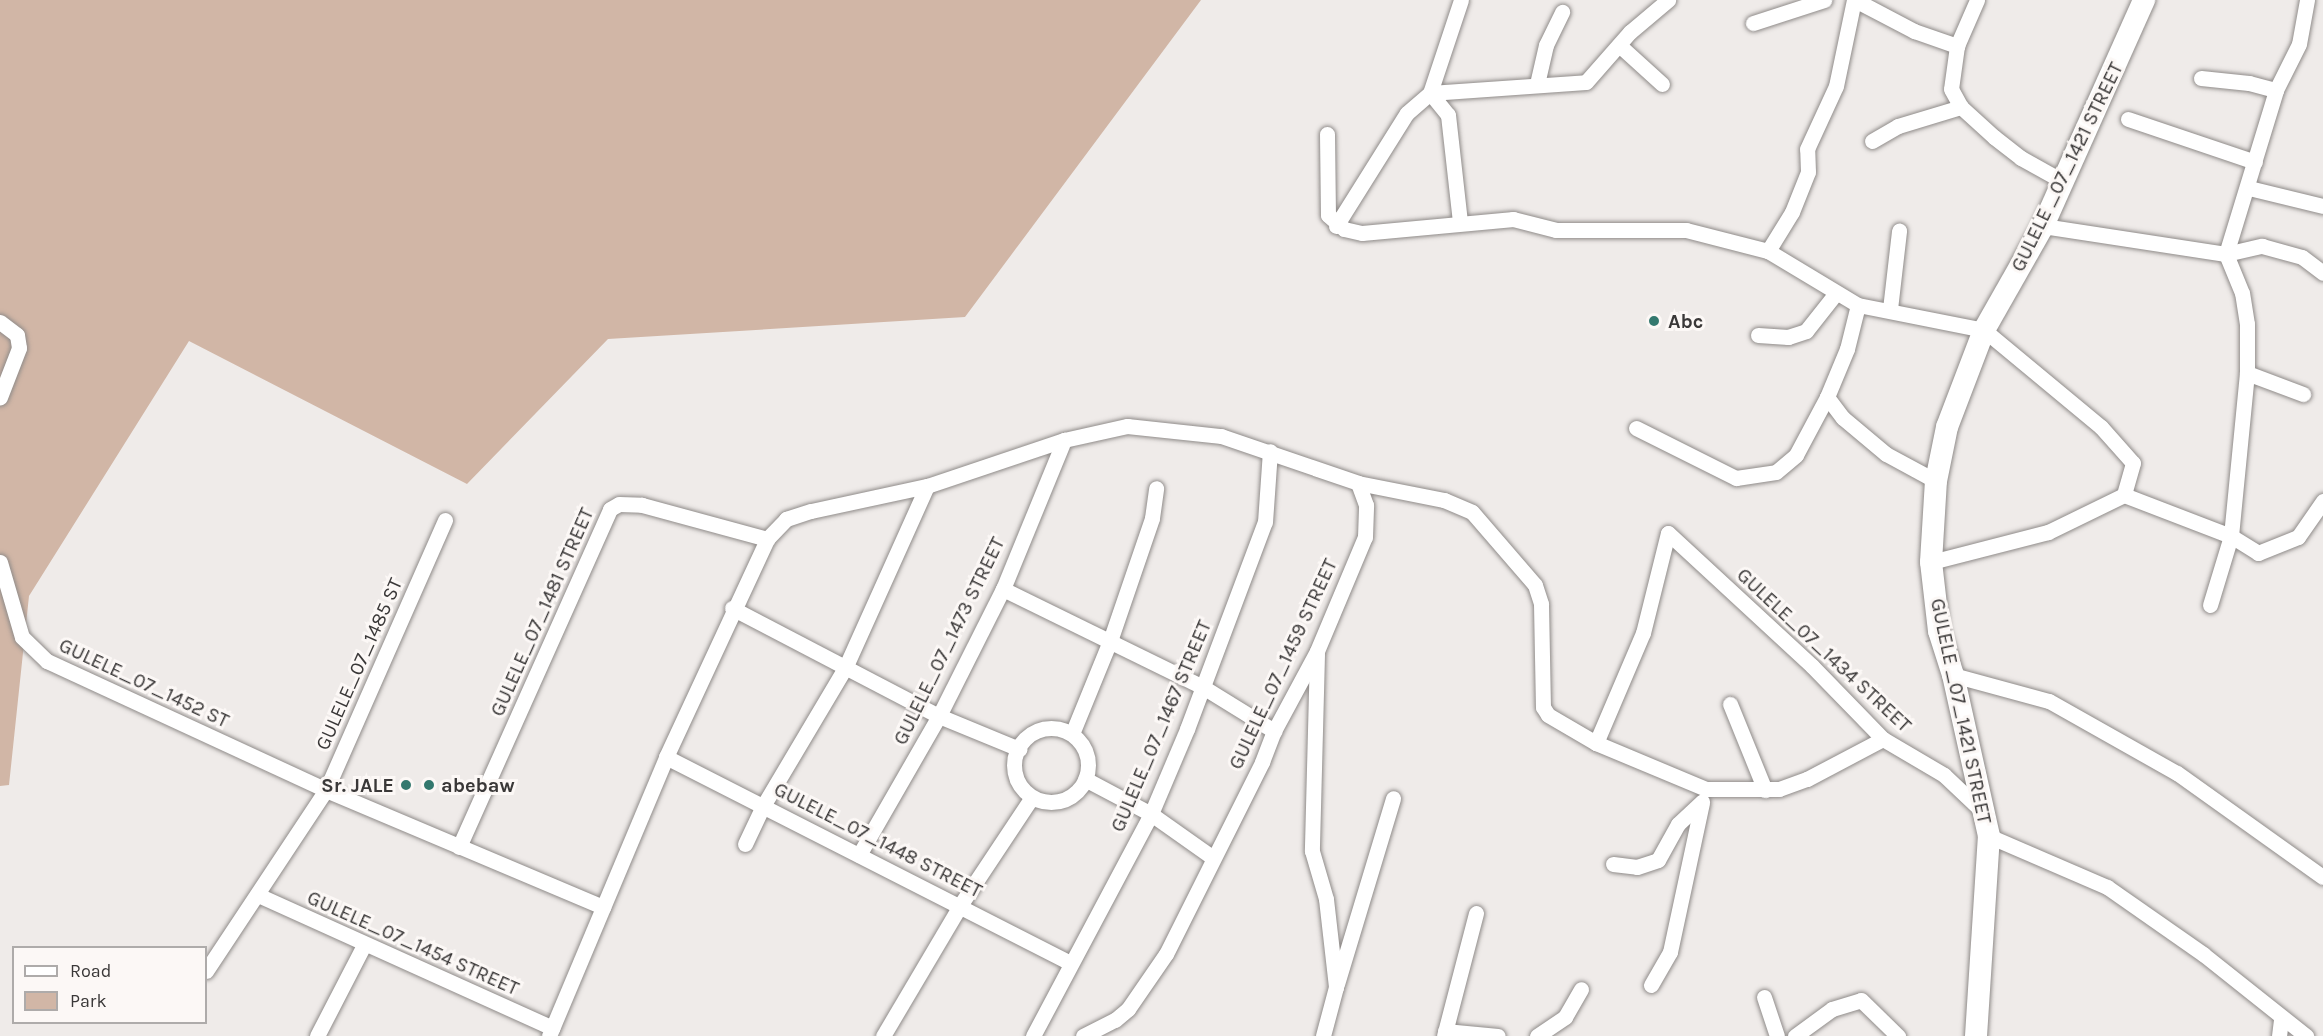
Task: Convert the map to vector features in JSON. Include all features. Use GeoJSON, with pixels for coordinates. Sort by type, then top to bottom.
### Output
{"type":"FeatureCollection","features":[{"type":"Feature","properties":{"kind":"main road","name":"GULELE _07_1421 STREET"},"geometry":{"type":"LineString","coordinates":[[1976,1036],[1989,836],[1953,675],[1939,631],[1931,562],[1936,481],[1947,427],[1984,330],[2043,226],[2144,0]]}},
{"type":"Feature","properties":{"kind":"street"},"geometry":{"type":"LineString","coordinates":[[1336,226],[1407,113],[1430,93],[1461,0]]}},
{"type":"Feature","properties":{"kind":"street"},"geometry":{"type":"LineString","coordinates":[[1430,93],[1586,81],[1619,45],[1668,0]]}},
{"type":"Feature","properties":{"kind":"street"},"geometry":{"type":"LineString","coordinates":[[1753,23],[1824,0]]}},
{"type":"Feature","properties":{"kind":"street"},"geometry":{"type":"LineString","coordinates":[[1768,251],[1792,212],[1808,172],[1807,149],[1836,86],[1854,0],[1914,31],[1957,46]]}},
{"type":"Feature","properties":{"kind":"street"},"geometry":{"type":"LineString","coordinates":[[1977,0],[1957,46],[1951,89],[1960,107],[2021,158],[2064,182]]}},
{"type":"Feature","properties":{"kind":"street"},"geometry":{"type":"LineString","coordinates":[[2210,605],[2231,536],[2247,373],[2247,324],[2242,293],[2226,254],[2250,188],[2276,90],[2299,44],[2307,0]]}},
{"type":"Feature","properties":{"kind":"street"},"geometry":{"type":"LineString","coordinates":[[1537,84],[1546,45],[1562,12]]}},
{"type":"Feature","properties":{"kind":"street"},"geometry":{"type":"LineString","coordinates":[[1619,45],[1662,84]]}},
{"type":"Feature","properties":{"kind":"street"},"geometry":{"type":"LineString","coordinates":[[2201,78],[2249,83],[2276,90]]}},
{"type":"Feature","properties":{"kind":"street"},"geometry":{"type":"LineString","coordinates":[[1430,93],[1448,115],[1460,222]]}},
{"type":"Feature","properties":{"kind":"street"},"geometry":{"type":"LineString","coordinates":[[1872,141],[1915,119],[1960,107]]}},
{"type":"Feature","properties":{"kind":"street"},"geometry":{"type":"LineString","coordinates":[[2128,118],[2256,162]]}},
{"type":"Feature","properties":{"kind":"street"},"geometry":{"type":"LineString","coordinates":[[1327,134],[1328,215],[1336,226],[1362,233],[1460,222],[1513,219],[1556,230],[1585,232],[1686,230],[1768,251],[1858,305],[1890,309],[1984,330],[2101,427],[2133,463],[2132,474],[2124,495],[2048,532],[1931,562]]}},
{"type":"Feature","properties":{"kind":"street"},"geometry":{"type":"LineString","coordinates":[[2250,188],[2323,206]]}},
{"type":"Feature","properties":{"kind":"street"},"geometry":{"type":"LineString","coordinates":[[2043,226],[2226,254],[2262,246],[2302,257],[2323,273]]}},
{"type":"Feature","properties":{"kind":"street"},"geometry":{"type":"LineString","coordinates":[[1890,309],[1899,231]]}},
{"type":"Feature","properties":{"kind":"street"},"geometry":{"type":"LineString","coordinates":[[1758,336],[1788,337],[1806,331],[1836,293]]}},
{"type":"Feature","properties":{"kind":"street"},"geometry":{"type":"LineString","coordinates":[[1635,428],[1736,478],[1776,472],[1796,455],[1827,397],[1847,349],[1858,305]]}},
{"type":"Feature","properties":{"kind":"street"},"geometry":{"type":"LineString","coordinates":[[0,322],[17,335],[19,348],[0,397]]}},
{"type":"Feature","properties":{"kind":"street"},"geometry":{"type":"LineString","coordinates":[[2247,373],[2303,394]]}},
{"type":"Feature","properties":{"kind":"street"},"geometry":{"type":"LineString","coordinates":[[1827,397],[1843,418],[1886,454],[1936,481]]}},
{"type":"Feature","properties":{"kind":"street"},"geometry":{"type":"LineString","coordinates":[[550,1032],[666,757],[732,608],[767,539],[786,519],[927,486],[1064,440],[1127,426],[1221,436],[1358,483],[1444,500],[1472,512],[1492,532],[1535,585],[1541,604],[1543,707],[1554,721],[1704,796],[1765,790],[1807,779],[1883,739]]}},
{"type":"Feature","properties":{"kind":"street","name":"GULELE_07_1473 STREET"},"geometry":{"type":"LineString","coordinates":[[859,855],[939,716],[1003,589],[1064,440]]}},
{"type":"Feature","properties":{"kind":"street","name":"GULELE_07_1467 STREET"},"geometry":{"type":"LineString","coordinates":[[1033,1036],[1151,814],[1203,687],[1265,522],[1270,451]]}},
{"type":"Feature","properties":{"kind":"street","name":"GULELE_07_1459 STREET"},"geometry":{"type":"LineString","coordinates":[[1083,1036],[1115,1020],[1128,1009],[1166,954],[1274,731],[1317,651],[1365,537],[1366,505],[1358,483]]}},
{"type":"Feature","properties":{"kind":"street"},"geometry":{"type":"LineString","coordinates":[[745,844],[763,806],[846,666],[927,486]]}},
{"type":"Feature","properties":{"kind":"street"},"geometry":{"type":"LineString","coordinates":[[1072,734],[1110,641],[1152,518],[1156,488]]}},
{"type":"Feature","properties":{"kind":"street"},"geometry":{"type":"LineString","coordinates":[[2124,495],[2231,536],[2258,553],[2298,537],[2323,501]]}},
{"type":"Feature","properties":{"kind":"street","name":"GULELE_07_1481 STREET"},"geometry":{"type":"LineString","coordinates":[[459,847],[610,509],[619,504],[642,505],[767,539]]}},
{"type":"Feature","properties":{"kind":"street","name":"GULELE_07_1485 ST"},"geometry":{"type":"LineString","coordinates":[[207,970],[258,896],[326,790],[445,520]]}},
{"type":"Feature","properties":{"kind":"street","name":"GULELE_07_1434 STREET"},"geometry":{"type":"LineString","coordinates":[[1596,743],[1642,633],[1668,533],[1812,666],[1883,739],[1944,775],[1984,813]]}},
{"type":"Feature","properties":{"kind":"street","name":"GULELE_07_1452 ST"},"geometry":{"type":"LineString","coordinates":[[0,562],[22,638],[46,661],[326,790],[603,907]]}},
{"type":"Feature","properties":{"kind":"street"},"geometry":{"type":"LineString","coordinates":[[1003,589],[1203,687],[1274,731]]}},
{"type":"Feature","properties":{"kind":"street"},"geometry":{"type":"LineString","coordinates":[[732,608],[939,716],[1019,749]]}},
{"type":"Feature","properties":{"kind":"street"},"geometry":{"type":"LineString","coordinates":[[1317,651],[1312,851],[1326,899],[1336,987]]}},
{"type":"Feature","properties":{"kind":"street"},"geometry":{"type":"LineString","coordinates":[[1953,675],[2049,701],[2177,773],[2323,877]]}},
{"type":"Feature","properties":{"kind":"street"},"geometry":{"type":"LineString","coordinates":[[1730,704],[1765,790]]}},
{"type":"Feature","properties":{"kind":"street"},"geometry":{"type":"LineString","coordinates":[[1050,728],[1072,734],[1087,754],[1086,779],[1069,798],[1056,802],[1032,796],[1017,779],[1015,768],[1019,749],[1038,730],[1050,728]]}},
{"type":"Feature","properties":{"kind":"street","name":"GULELE_07_1448 STREET"},"geometry":{"type":"LineString","coordinates":[[666,757],[961,904],[1070,963]]}},
{"type":"Feature","properties":{"kind":"street"},"geometry":{"type":"LineString","coordinates":[[1086,779],[1151,814],[1212,857]]}},
{"type":"Feature","properties":{"kind":"street"},"geometry":{"type":"LineString","coordinates":[[883,1036],[961,904],[1032,796]]}},
{"type":"Feature","properties":{"kind":"street"},"geometry":{"type":"LineString","coordinates":[[1613,864],[1637,867],[1658,860],[1678,824],[1704,796]]}},
{"type":"Feature","properties":{"kind":"street"},"geometry":{"type":"LineString","coordinates":[[1651,985],[1670,951],[1704,796]]}},
{"type":"Feature","properties":{"kind":"street"},"geometry":{"type":"LineString","coordinates":[[1323,1036],[1393,798]]}},
{"type":"Feature","properties":{"kind":"street"},"geometry":{"type":"LineString","coordinates":[[1989,836],[2108,887],[2203,954],[2306,1036]]}},
{"type":"Feature","properties":{"kind":"street","name":"GULELE_07_1454 STREET"},"geometry":{"type":"LineString","coordinates":[[258,896],[550,1032]]}},
{"type":"Feature","properties":{"kind":"street"},"geometry":{"type":"LineString","coordinates":[[1476,914],[1444,1034],[1498,1036]]}},
{"type":"Feature","properties":{"kind":"street"},"geometry":{"type":"LineString","coordinates":[[316,1036],[364,945]]}},
{"type":"Feature","properties":{"kind":"street"},"geometry":{"type":"LineString","coordinates":[[1537,1036],[1565,1017],[1581,989]]}},
{"type":"Feature","properties":{"kind":"street"},"geometry":{"type":"LineString","coordinates":[[1764,997],[1777,1036]]}},
{"type":"Feature","properties":{"kind":"street"},"geometry":{"type":"LineString","coordinates":[[1795,1036],[1832,1009],[1861,1000],[1898,1036]]}},
{"type":"Feature","properties":{"kind":"street"},"geometry":{"type":"LineString","coordinates":[[2279,1036],[2282,1019]]}},
{"type":"Feature","properties":{"kind":"green space"},"geometry":{"type":"Polygon","coordinates":[[[0,0],[1201,0],[965,317],[608,339],[467,484],[189,341],[29,596],[9,785],[0,786],[0,0]]]}},
{"type":"Feature","properties":{"kind":"place","name":"Abc"},"geometry":{"type":"Point","coordinates":[1654,321]}},
{"type":"Feature","properties":{"kind":"place","name":"Sr. JALE"},"geometry":{"type":"Point","coordinates":[406,785]}},
{"type":"Feature","properties":{"kind":"place","name":"abebaw"},"geometry":{"type":"Point","coordinates":[429,785]}}]}
